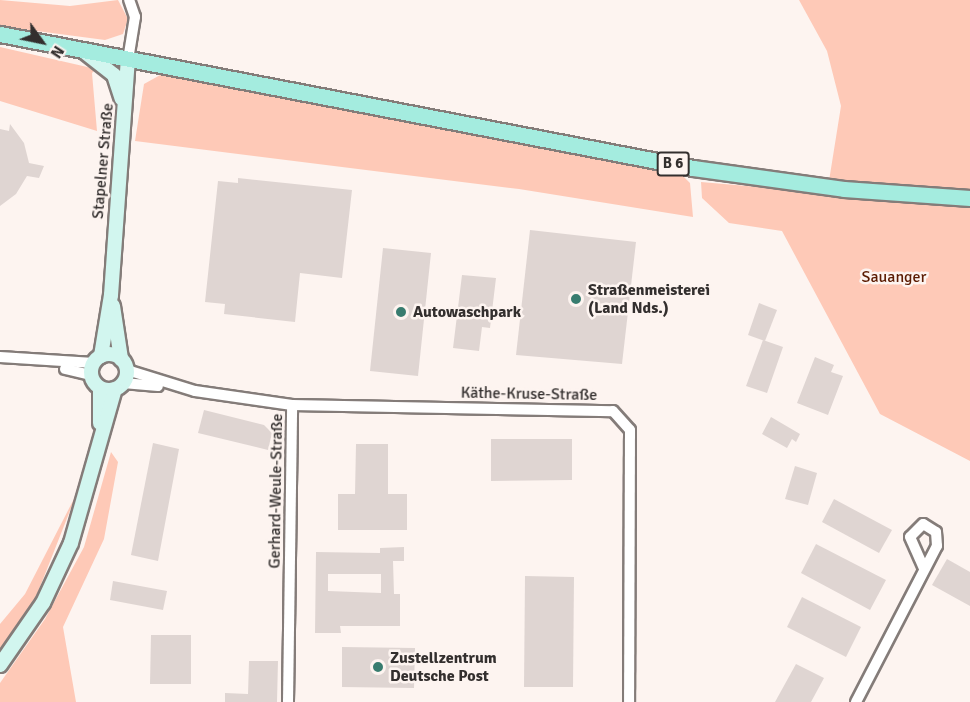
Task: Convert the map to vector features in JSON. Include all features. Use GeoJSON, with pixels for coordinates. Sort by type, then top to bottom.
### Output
{"type":"FeatureCollection","features":[{"type":"Feature","properties":{"kind":"main road","name":"B 6"},"geometry":{"type":"LineString","coordinates":[[0,34],[693,168],[844,189],[970,198]]}},
{"type":"Feature","properties":{"kind":"street"},"geometry":{"type":"LineString","coordinates":[[128,60],[135,16],[129,0]]}},
{"type":"Feature","properties":{"kind":"street"},"geometry":{"type":"LineString","coordinates":[[83,51],[104,63],[121,88],[122,107]]}},
{"type":"Feature","properties":{"kind":"street","name":"Stapelner Straße"},"geometry":{"type":"LineString","coordinates":[[121,88],[128,60]]}},
{"type":"Feature","properties":{"kind":"street","name":"Stapelner Straße"},"geometry":{"type":"LineString","coordinates":[[95,364],[111,296],[122,107],[128,60]]}},
{"type":"Feature","properties":{"kind":"street","name":"Stapelner Straße"},"geometry":{"type":"LineString","coordinates":[[0,665],[43,603],[66,553],[91,482],[100,434],[122,375],[111,296]]}},
{"type":"Feature","properties":{"kind":"street"},"geometry":{"type":"LineString","coordinates":[[0,357],[45,363],[95,364],[122,375]]}},
{"type":"Feature","properties":{"kind":"street"},"geometry":{"type":"LineString","coordinates":[[95,364],[100,388],[122,375]]}},
{"type":"Feature","properties":{"kind":"street","name":"Gerhard-Weule-Straße"},"geometry":{"type":"LineString","coordinates":[[122,375],[292,405],[288,702]]}},
{"type":"Feature","properties":{"kind":"street","name":"Stapelner Straße"},"geometry":{"type":"LineString","coordinates":[[100,388],[100,434]]}},
{"type":"Feature","properties":{"kind":"street","name":"Käthe-Kruse-Straße"},"geometry":{"type":"LineString","coordinates":[[292,405],[613,411],[630,430],[629,702]]}},
{"type":"Feature","properties":{"kind":"street"},"geometry":{"type":"LineString","coordinates":[[856,702],[924,569]]}},
{"type":"Feature","properties":{"kind":"green space"},"geometry":{"type":"Polygon","coordinates":[[[0,0],[70,6],[118,0],[128,19],[123,34],[105,40],[14,28],[0,25],[0,0]]]}},
{"type":"Feature","properties":{"kind":"green space"},"geometry":{"type":"Polygon","coordinates":[[[799,0],[970,0],[970,191],[829,181],[841,106],[827,51],[799,0]]]}},
{"type":"Feature","properties":{"kind":"green space"},"geometry":{"type":"Polygon","coordinates":[[[0,47],[96,69],[92,73],[97,131],[0,101],[0,47]]]}},
{"type":"Feature","properties":{"kind":"green space"},"geometry":{"type":"Polygon","coordinates":[[[162,74],[680,173],[690,183],[693,217],[519,189],[135,141],[144,84],[162,74]]]}},
{"type":"Feature","properties":{"kind":"green space","name":"Sauanger"},"geometry":{"type":"Polygon","coordinates":[[[701,182],[970,206],[970,461],[880,414],[782,231],[729,223],[702,198],[701,182]]]}},
{"type":"Feature","properties":{"kind":"green space"},"geometry":{"type":"Polygon","coordinates":[[[111,452],[118,462],[104,539],[63,627],[76,702],[0,702],[0,683],[45,619],[84,547],[111,452]]]}},
{"type":"Feature","properties":{"kind":"green space"},"geometry":{"type":"Polygon","coordinates":[[[77,493],[34,602],[0,651],[0,624],[25,594],[77,493]]]}},
{"type":"Feature","properties":{"kind":"building"},"geometry":{"type":"Polygon","coordinates":[[[10,124],[24,143],[29,163],[44,166],[39,178],[27,176],[16,194],[0,206],[0,129],[9,131],[10,124]]]}},
{"type":"Feature","properties":{"kind":"building"},"geometry":{"type":"Polygon","coordinates":[[[238,178],[352,190],[342,278],[300,273],[295,322],[224,314],[225,304],[205,302],[218,181],[238,183],[238,178]]]}},
{"type":"Feature","properties":{"kind":"building","name":"Straßenmeisterei (Land Nds.)"},"geometry":{"type":"Polygon","coordinates":[[[530,230],[636,242],[622,364],[516,355],[530,230]]]}},
{"type":"Feature","properties":{"kind":"building","name":"Autowaschpark"},"geometry":{"type":"Polygon","coordinates":[[[383,248],[431,253],[418,376],[370,371],[383,248]]]}},
{"type":"Feature","properties":{"kind":"building"},"geometry":{"type":"Polygon","coordinates":[[[462,275],[496,278],[490,328],[482,327],[479,351],[453,348],[462,275]]]}},
{"type":"Feature","properties":{"kind":"building"},"geometry":{"type":"Polygon","coordinates":[[[759,303],[777,310],[765,341],[748,335],[759,303]]]}},
{"type":"Feature","properties":{"kind":"building"},"geometry":{"type":"Polygon","coordinates":[[[763,340],[783,347],[767,393],[746,386],[763,340]]]}},
{"type":"Feature","properties":{"kind":"building"},"geometry":{"type":"Polygon","coordinates":[[[815,357],[834,365],[831,372],[843,376],[828,415],[797,403],[815,357]]]}},
{"type":"Feature","properties":{"kind":"building"},"geometry":{"type":"Polygon","coordinates":[[[204,410],[264,425],[272,433],[268,450],[198,433],[204,410]]]}},
{"type":"Feature","properties":{"kind":"building"},"geometry":{"type":"Polygon","coordinates":[[[771,417],[800,434],[796,442],[792,439],[787,448],[762,434],[771,417]]]}},
{"type":"Feature","properties":{"kind":"building"},"geometry":{"type":"Polygon","coordinates":[[[491,439],[572,439],[572,480],[491,481],[491,439]]]}},
{"type":"Feature","properties":{"kind":"building"},"geometry":{"type":"Polygon","coordinates":[[[153,443],[179,449],[158,561],[131,555],[153,443]]]}},
{"type":"Feature","properties":{"kind":"building"},"geometry":{"type":"Polygon","coordinates":[[[356,444],[388,444],[388,494],[407,494],[407,530],[338,530],[338,494],[355,494],[356,444]]]}},
{"type":"Feature","properties":{"kind":"building"},"geometry":{"type":"Polygon","coordinates":[[[795,466],[817,473],[808,505],[785,499],[795,466]]]}},
{"type":"Feature","properties":{"kind":"building"},"geometry":{"type":"Polygon","coordinates":[[[834,499],[892,530],[879,553],[822,522],[834,499]]]}},
{"type":"Feature","properties":{"kind":"building"},"geometry":{"type":"Polygon","coordinates":[[[816,544],[886,580],[870,610],[801,573],[816,544]]]}},
{"type":"Feature","properties":{"kind":"building"},"geometry":{"type":"Polygon","coordinates":[[[404,547],[404,561],[393,561],[394,594],[400,594],[400,626],[340,626],[341,633],[315,633],[316,552],[380,553],[380,548],[404,547]],[[328,574],[328,591],[381,593],[381,574],[328,574]]]}},
{"type":"Feature","properties":{"kind":"building"},"geometry":{"type":"Polygon","coordinates":[[[947,559],[970,572],[970,606],[932,585],[947,559]]]}},
{"type":"Feature","properties":{"kind":"building"},"geometry":{"type":"Polygon","coordinates":[[[525,576],[574,577],[573,687],[524,687],[525,576]]]}},
{"type":"Feature","properties":{"kind":"building"},"geometry":{"type":"Polygon","coordinates":[[[113,581],[167,591],[163,610],[110,600],[113,581]]]}},
{"type":"Feature","properties":{"kind":"building"},"geometry":{"type":"Polygon","coordinates":[[[802,597],[861,627],[846,657],[787,627],[802,597]]]}},
{"type":"Feature","properties":{"kind":"building"},"geometry":{"type":"Polygon","coordinates":[[[151,635],[191,635],[191,684],[150,684],[151,635]]]}},
{"type":"Feature","properties":{"kind":"building","name":"Zustellzentrum Deutsche Post"},"geometry":{"type":"Polygon","coordinates":[[[342,647],[415,648],[414,688],[342,687],[342,647]]]}},
{"type":"Feature","properties":{"kind":"building"},"geometry":{"type":"Polygon","coordinates":[[[249,661],[278,661],[277,702],[225,702],[225,693],[248,694],[249,661]]]}},
{"type":"Feature","properties":{"kind":"building"},"geometry":{"type":"Polygon","coordinates":[[[796,664],[824,678],[811,702],[775,702],[796,664]]]}},
{"type":"Feature","properties":{"kind":"place","name":"Straßenmeisterei (Land Nds.)"},"geometry":{"type":"Point","coordinates":[576,299]}},
{"type":"Feature","properties":{"kind":"place","name":"Autowaschpark"},"geometry":{"type":"Point","coordinates":[401,312]}},
{"type":"Feature","properties":{"kind":"place","name":"Zustellzentrum Deutsche Post"},"geometry":{"type":"Point","coordinates":[378,667]}}]}
